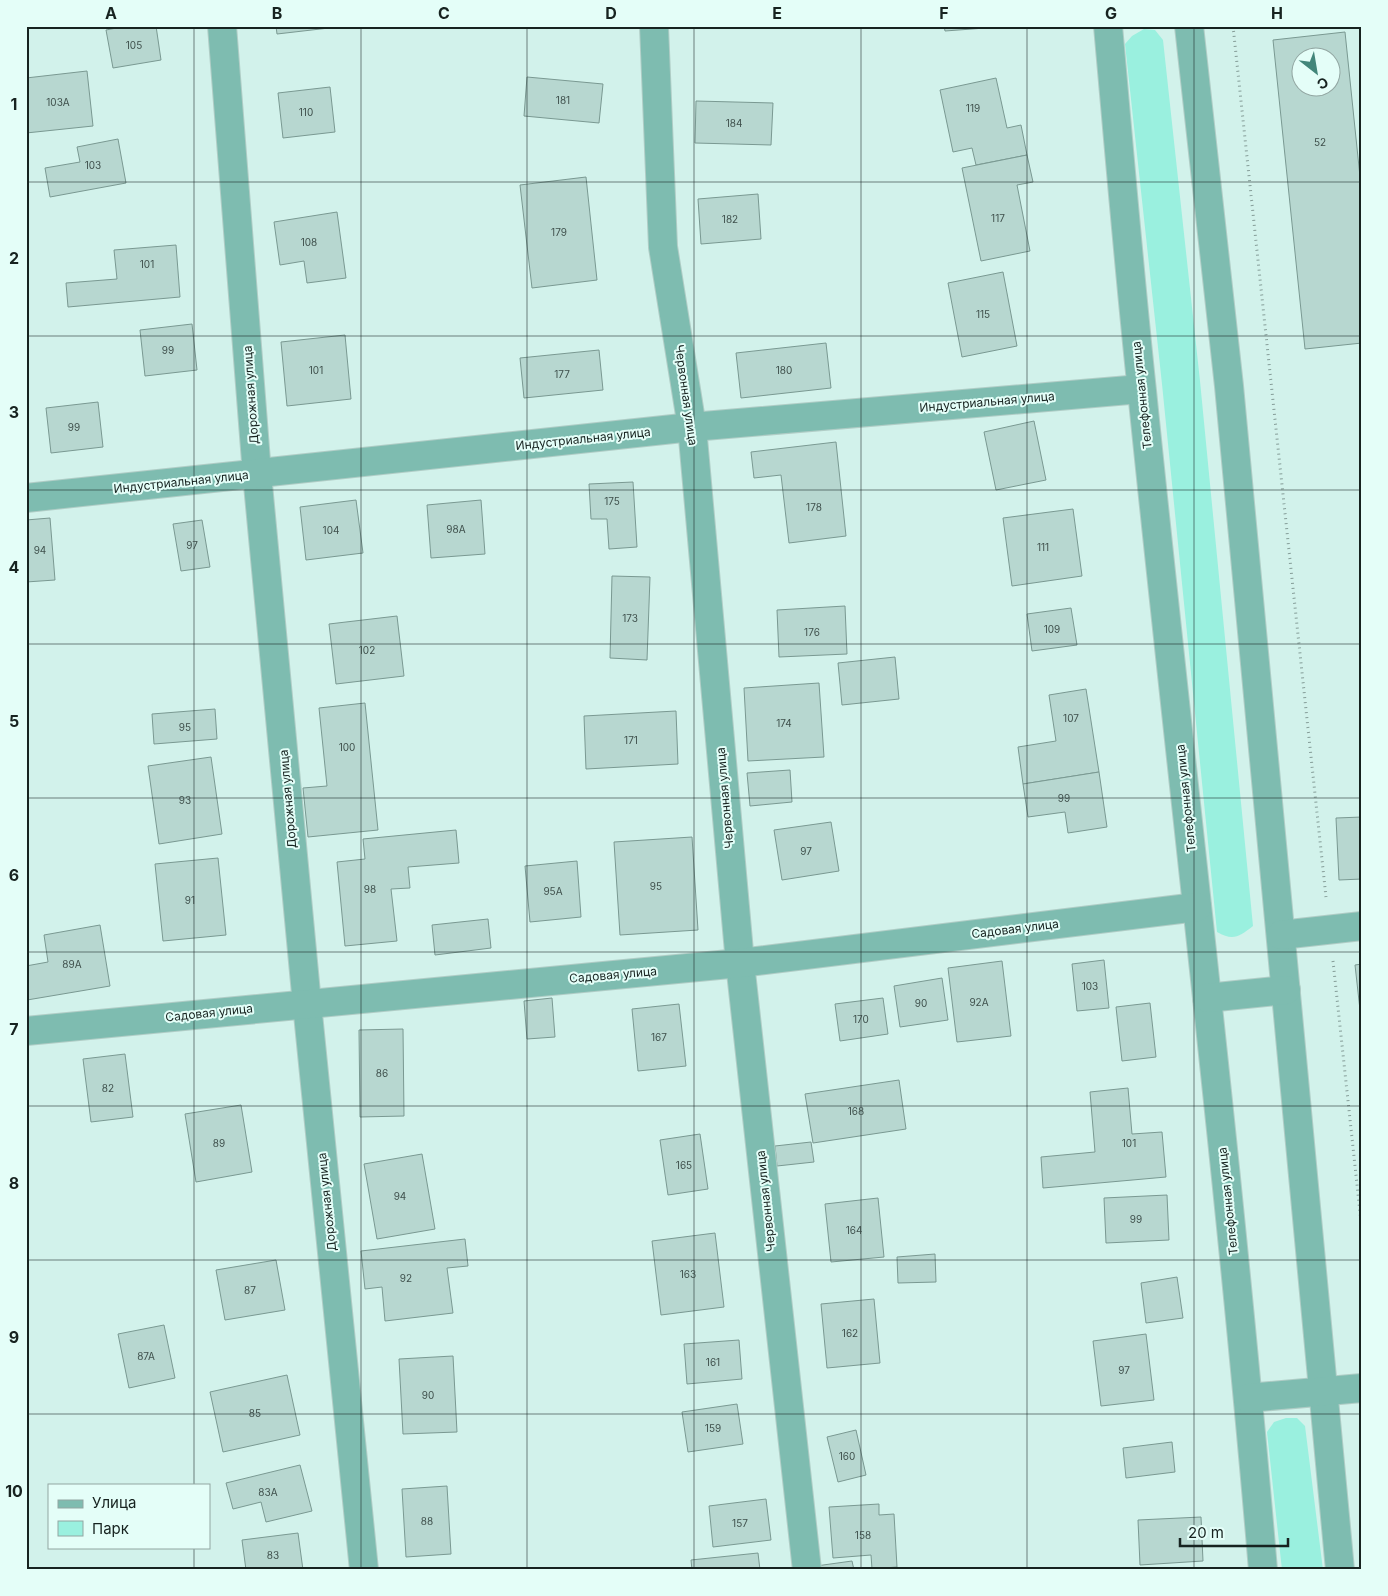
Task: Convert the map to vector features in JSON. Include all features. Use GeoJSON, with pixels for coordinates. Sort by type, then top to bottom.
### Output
{"type":"FeatureCollection","features":[{"type":"Feature","properties":{"kind":"street","name":"Дорожная улица"},"geometry":{"type":"LineString","coordinates":[[222,26],[257,474],[307,1004],[364,1570]]}},
{"type":"Feature","properties":{"kind":"street","name":"Червонная улица"},"geometry":{"type":"LineString","coordinates":[[654,26],[663,247],[692,427],[740,963],[807,1570]]}},
{"type":"Feature","properties":{"kind":"street","name":"Телефонная улица"},"geometry":{"type":"LineString","coordinates":[[1108,26],[1141,389],[1207,998],[1248,1398],[1263,1570]]}},
{"type":"Feature","properties":{"kind":"street"},"geometry":{"type":"LineString","coordinates":[[1189,26],[1229,386],[1340,1570]]}},
{"type":"Feature","properties":{"kind":"street","name":"Индустриальная улица"},"geometry":{"type":"LineString","coordinates":[[26,498],[692,427],[1141,389]]}},
{"type":"Feature","properties":{"kind":"street","name":"Садовая улица"},"geometry":{"type":"LineString","coordinates":[[26,1031],[740,963],[1197,907]]}},
{"type":"Feature","properties":{"kind":"street"},"geometry":{"type":"LineString","coordinates":[[1281,935],[1362,926]]}},
{"type":"Feature","properties":{"kind":"street"},"geometry":{"type":"LineString","coordinates":[[1207,998],[1286,990]]}},
{"type":"Feature","properties":{"kind":"street"},"geometry":{"type":"LineString","coordinates":[[1248,1398],[1362,1388]]}},
{"type":"Feature","properties":{"kind":"path"},"geometry":{"type":"LineString","coordinates":[[1233,26],[1362,1231]]}},
{"type":"Feature","properties":{"kind":"green space"},"geometry":{"type":"Polygon","coordinates":[[[1144,29],[1155,30],[1163,40],[1200,381],[1253,926],[1244,933],[1232,937],[1217,932],[1162,384],[1125,44],[1132,36],[1144,29]]]}},
{"type":"Feature","properties":{"kind":"green space"},"geometry":{"type":"Polygon","coordinates":[[[1286,1418],[1297,1418],[1305,1426],[1323,1570],[1282,1570],[1267,1432],[1274,1422],[1286,1418]]]}},
{"type":"Feature","properties":{"kind":"building"},"geometry":{"type":"Polygon","coordinates":[[[127,26],[156,26],[161,60],[113,68],[106,30],[127,26]]]}},
{"type":"Feature","properties":{"kind":"building"},"geometry":{"type":"Polygon","coordinates":[[[276,26],[328,26],[329,28],[277,34],[276,26]]]}},
{"type":"Feature","properties":{"kind":"building"},"geometry":{"type":"Polygon","coordinates":[[[944,26],[1012,26],[945,31],[944,26]]]}},
{"type":"Feature","properties":{"kind":"building"},"geometry":{"type":"Polygon","coordinates":[[[1345,32],[1362,196],[1362,343],[1305,349],[1273,40],[1345,32]]]}},
{"type":"Feature","properties":{"kind":"building"},"geometry":{"type":"Polygon","coordinates":[[[87,71],[93,126],[26,133],[26,78],[87,71]]]}},
{"type":"Feature","properties":{"kind":"building"},"geometry":{"type":"Polygon","coordinates":[[[527,77],[603,84],[599,123],[524,116],[527,77]]]}},
{"type":"Feature","properties":{"kind":"building"},"geometry":{"type":"Polygon","coordinates":[[[996,78],[1007,128],[1021,125],[1027,155],[976,165],[972,148],[953,152],[940,90],[996,78]]]}},
{"type":"Feature","properties":{"kind":"building"},"geometry":{"type":"Polygon","coordinates":[[[330,87],[335,132],[283,138],[278,93],[330,87]]]}},
{"type":"Feature","properties":{"kind":"building"},"geometry":{"type":"Polygon","coordinates":[[[696,101],[773,103],[771,145],[695,143],[696,101]]]}},
{"type":"Feature","properties":{"kind":"building"},"geometry":{"type":"Polygon","coordinates":[[[118,139],[126,183],[50,197],[45,168],[80,162],[77,147],[118,139]]]}},
{"type":"Feature","properties":{"kind":"building"},"geometry":{"type":"Polygon","coordinates":[[[1027,155],[1033,182],[1017,185],[1030,251],[981,261],[962,168],[1027,155]]]}},
{"type":"Feature","properties":{"kind":"building"},"geometry":{"type":"Polygon","coordinates":[[[586,177],[597,280],[532,288],[520,185],[586,177]]]}},
{"type":"Feature","properties":{"kind":"building"},"geometry":{"type":"Polygon","coordinates":[[[758,194],[761,239],[701,244],[698,199],[758,194]]]}},
{"type":"Feature","properties":{"kind":"building"},"geometry":{"type":"Polygon","coordinates":[[[337,212],[346,278],[307,283],[304,261],[280,265],[274,222],[337,212]]]}},
{"type":"Feature","properties":{"kind":"building"},"geometry":{"type":"Polygon","coordinates":[[[176,245],[180,297],[68,307],[66,283],[117,279],[114,250],[176,245]]]}},
{"type":"Feature","properties":{"kind":"building"},"geometry":{"type":"Polygon","coordinates":[[[1003,272],[1017,346],[962,357],[948,283],[1003,272]]]}},
{"type":"Feature","properties":{"kind":"building"},"geometry":{"type":"Polygon","coordinates":[[[192,324],[197,370],[145,376],[140,330],[192,324]]]}},
{"type":"Feature","properties":{"kind":"building"},"geometry":{"type":"Polygon","coordinates":[[[345,335],[351,399],[287,406],[281,342],[345,335]]]}},
{"type":"Feature","properties":{"kind":"building"},"geometry":{"type":"Polygon","coordinates":[[[826,343],[831,388],[741,398],[736,353],[826,343]]]}},
{"type":"Feature","properties":{"kind":"building"},"geometry":{"type":"Polygon","coordinates":[[[599,350],[603,390],[524,398],[520,358],[599,350]]]}},
{"type":"Feature","properties":{"kind":"building"},"geometry":{"type":"Polygon","coordinates":[[[98,402],[103,447],[51,453],[46,408],[98,402]]]}},
{"type":"Feature","properties":{"kind":"building"},"geometry":{"type":"Polygon","coordinates":[[[1034,421],[1046,480],[996,490],[984,432],[1034,421]]]}},
{"type":"Feature","properties":{"kind":"building"},"geometry":{"type":"Polygon","coordinates":[[[836,442],[846,536],[789,543],[781,475],[754,478],[751,452],[836,442]]]}},
{"type":"Feature","properties":{"kind":"building"},"geometry":{"type":"Polygon","coordinates":[[[633,482],[637,547],[609,549],[607,519],[591,519],[589,484],[633,482]]]}},
{"type":"Feature","properties":{"kind":"building"},"geometry":{"type":"Polygon","coordinates":[[[356,500],[363,553],[306,560],[300,507],[356,500]]]}},
{"type":"Feature","properties":{"kind":"building"},"geometry":{"type":"Polygon","coordinates":[[[481,500],[485,554],[431,558],[427,505],[481,500]]]}},
{"type":"Feature","properties":{"kind":"building"},"geometry":{"type":"Polygon","coordinates":[[[1073,509],[1082,576],[1012,586],[1003,518],[1073,509]]]}},
{"type":"Feature","properties":{"kind":"building"},"geometry":{"type":"Polygon","coordinates":[[[50,518],[55,580],[26,582],[26,520],[50,518]]]}},
{"type":"Feature","properties":{"kind":"building"},"geometry":{"type":"Polygon","coordinates":[[[202,520],[210,567],[181,571],[173,524],[202,520]]]}},
{"type":"Feature","properties":{"kind":"building"},"geometry":{"type":"Polygon","coordinates":[[[612,576],[650,577],[647,660],[610,658],[612,576]]]}},
{"type":"Feature","properties":{"kind":"building"},"geometry":{"type":"Polygon","coordinates":[[[845,606],[847,654],[779,657],[777,610],[845,606]]]}},
{"type":"Feature","properties":{"kind":"building"},"geometry":{"type":"Polygon","coordinates":[[[1071,608],[1077,645],[1032,651],[1027,614],[1071,608]]]}},
{"type":"Feature","properties":{"kind":"building"},"geometry":{"type":"Polygon","coordinates":[[[397,616],[404,676],[336,684],[329,624],[397,616]]]}},
{"type":"Feature","properties":{"kind":"building"},"geometry":{"type":"Polygon","coordinates":[[[895,657],[899,699],[842,705],[838,663],[895,657]]]}},
{"type":"Feature","properties":{"kind":"building"},"geometry":{"type":"Polygon","coordinates":[[[819,683],[824,757],[748,761],[744,688],[819,683]]]}},
{"type":"Feature","properties":{"kind":"building"},"geometry":{"type":"Polygon","coordinates":[[[1086,689],[1099,772],[1023,784],[1018,747],[1056,741],[1049,695],[1086,689]]]}},
{"type":"Feature","properties":{"kind":"building"},"geometry":{"type":"Polygon","coordinates":[[[365,703],[378,830],[308,837],[303,788],[327,786],[319,708],[365,703]]]}},
{"type":"Feature","properties":{"kind":"building"},"geometry":{"type":"Polygon","coordinates":[[[215,709],[217,739],[154,744],[152,714],[215,709]]]}},
{"type":"Feature","properties":{"kind":"building"},"geometry":{"type":"Polygon","coordinates":[[[676,711],[678,764],[586,769],[584,716],[676,711]]]}},
{"type":"Feature","properties":{"kind":"building"},"geometry":{"type":"Polygon","coordinates":[[[211,757],[222,834],[159,844],[148,766],[211,757]]]}},
{"type":"Feature","properties":{"kind":"building"},"geometry":{"type":"Polygon","coordinates":[[[790,770],[792,802],[750,806],[747,773],[790,770]]]}},
{"type":"Feature","properties":{"kind":"building"},"geometry":{"type":"Polygon","coordinates":[[[1099,772],[1107,827],[1068,833],[1065,812],[1028,817],[1023,784],[1099,772]]]}},
{"type":"Feature","properties":{"kind":"building"},"geometry":{"type":"Polygon","coordinates":[[[1362,817],[1362,879],[1339,880],[1336,818],[1362,817]]]}},
{"type":"Feature","properties":{"kind":"building"},"geometry":{"type":"Polygon","coordinates":[[[831,822],[839,871],[782,880],[774,830],[831,822]]]}},
{"type":"Feature","properties":{"kind":"building"},"geometry":{"type":"Polygon","coordinates":[[[456,830],[459,863],[408,867],[410,888],[391,889],[397,941],[345,946],[337,862],[365,859],[363,839],[456,830]]]}},
{"type":"Feature","properties":{"kind":"building"},"geometry":{"type":"Polygon","coordinates":[[[692,837],[698,930],[620,935],[614,842],[692,837]]]}},
{"type":"Feature","properties":{"kind":"building"},"geometry":{"type":"Polygon","coordinates":[[[218,858],[226,935],[163,941],[155,864],[218,858]]]}},
{"type":"Feature","properties":{"kind":"building"},"geometry":{"type":"Polygon","coordinates":[[[577,861],[581,917],[530,922],[525,866],[577,861]]]}},
{"type":"Feature","properties":{"kind":"building"},"geometry":{"type":"Polygon","coordinates":[[[488,919],[491,948],[435,955],[432,925],[488,919]]]}},
{"type":"Feature","properties":{"kind":"building"},"geometry":{"type":"Polygon","coordinates":[[[100,925],[110,986],[27,1000],[26,966],[48,962],[44,935],[100,925]]]}},
{"type":"Feature","properties":{"kind":"building"},"geometry":{"type":"Polygon","coordinates":[[[1104,960],[1109,1008],[1077,1011],[1072,964],[1104,960]]]}},
{"type":"Feature","properties":{"kind":"building"},"geometry":{"type":"Polygon","coordinates":[[[1002,961],[1011,1036],[957,1042],[948,968],[1002,961]]]}},
{"type":"Feature","properties":{"kind":"building"},"geometry":{"type":"Polygon","coordinates":[[[1362,964],[1362,1028],[1355,965],[1362,964]]]}},
{"type":"Feature","properties":{"kind":"building"},"geometry":{"type":"Polygon","coordinates":[[[942,978],[948,1020],[900,1027],[894,986],[942,978]]]}},
{"type":"Feature","properties":{"kind":"building"},"geometry":{"type":"Polygon","coordinates":[[[552,998],[555,1037],[527,1039],[524,1001],[552,998]]]}},
{"type":"Feature","properties":{"kind":"building"},"geometry":{"type":"Polygon","coordinates":[[[883,998],[888,1034],[840,1041],[835,1004],[883,998]]]}},
{"type":"Feature","properties":{"kind":"building"},"geometry":{"type":"Polygon","coordinates":[[[1150,1003],[1156,1057],[1122,1061],[1116,1007],[1150,1003]]]}},
{"type":"Feature","properties":{"kind":"building"},"geometry":{"type":"Polygon","coordinates":[[[679,1004],[686,1066],[638,1071],[632,1009],[679,1004]]]}},
{"type":"Feature","properties":{"kind":"building"},"geometry":{"type":"Polygon","coordinates":[[[403,1029],[404,1116],[360,1117],[359,1030],[403,1029]]]}},
{"type":"Feature","properties":{"kind":"building"},"geometry":{"type":"Polygon","coordinates":[[[125,1054],[133,1117],[91,1122],[83,1059],[125,1054]]]}},
{"type":"Feature","properties":{"kind":"building"},"geometry":{"type":"Polygon","coordinates":[[[899,1080],[906,1129],[813,1143],[805,1094],[899,1080]]]}},
{"type":"Feature","properties":{"kind":"building"},"geometry":{"type":"Polygon","coordinates":[[[1128,1088],[1132,1134],[1162,1132],[1166,1177],[1043,1188],[1041,1157],[1095,1152],[1090,1092],[1128,1088]]]}},
{"type":"Feature","properties":{"kind":"building"},"geometry":{"type":"Polygon","coordinates":[[[241,1105],[252,1172],[196,1182],[185,1114],[241,1105]]]}},
{"type":"Feature","properties":{"kind":"building"},"geometry":{"type":"Polygon","coordinates":[[[700,1134],[708,1189],[668,1195],[660,1140],[700,1134]]]}},
{"type":"Feature","properties":{"kind":"building"},"geometry":{"type":"Polygon","coordinates":[[[811,1142],[814,1162],[777,1166],[775,1146],[811,1142]]]}},
{"type":"Feature","properties":{"kind":"building"},"geometry":{"type":"Polygon","coordinates":[[[422,1154],[435,1229],[377,1239],[364,1164],[422,1154]]]}},
{"type":"Feature","properties":{"kind":"building"},"geometry":{"type":"Polygon","coordinates":[[[1167,1195],[1169,1240],[1106,1243],[1104,1198],[1167,1195]]]}},
{"type":"Feature","properties":{"kind":"building"},"geometry":{"type":"Polygon","coordinates":[[[878,1198],[884,1257],[831,1262],[825,1204],[878,1198]]]}},
{"type":"Feature","properties":{"kind":"building"},"geometry":{"type":"Polygon","coordinates":[[[715,1233],[724,1307],[661,1315],[652,1241],[715,1233]]]}},
{"type":"Feature","properties":{"kind":"building"},"geometry":{"type":"Polygon","coordinates":[[[465,1239],[468,1266],[447,1268],[453,1313],[385,1321],[382,1287],[365,1289],[361,1251],[465,1239]]]}},
{"type":"Feature","properties":{"kind":"building"},"geometry":{"type":"Polygon","coordinates":[[[935,1254],[936,1282],[898,1283],[897,1257],[935,1254]]]}},
{"type":"Feature","properties":{"kind":"building"},"geometry":{"type":"Polygon","coordinates":[[[276,1260],[285,1310],[225,1320],[216,1270],[276,1260]]]}},
{"type":"Feature","properties":{"kind":"building"},"geometry":{"type":"Polygon","coordinates":[[[1177,1277],[1183,1318],[1146,1323],[1141,1283],[1177,1277]]]}},
{"type":"Feature","properties":{"kind":"building"},"geometry":{"type":"Polygon","coordinates":[[[874,1299],[880,1363],[827,1368],[821,1304],[874,1299]]]}},
{"type":"Feature","properties":{"kind":"building"},"geometry":{"type":"Polygon","coordinates":[[[164,1325],[175,1378],[129,1388],[118,1334],[164,1325]]]}},
{"type":"Feature","properties":{"kind":"building"},"geometry":{"type":"Polygon","coordinates":[[[1146,1334],[1154,1400],[1101,1406],[1093,1341],[1146,1334]]]}},
{"type":"Feature","properties":{"kind":"building"},"geometry":{"type":"Polygon","coordinates":[[[739,1340],[742,1379],[687,1384],[684,1344],[739,1340]]]}},
{"type":"Feature","properties":{"kind":"building"},"geometry":{"type":"Polygon","coordinates":[[[453,1356],[457,1432],[403,1434],[399,1359],[453,1356]]]}},
{"type":"Feature","properties":{"kind":"building"},"geometry":{"type":"Polygon","coordinates":[[[287,1375],[300,1435],[223,1452],[210,1392],[287,1375]]]}},
{"type":"Feature","properties":{"kind":"building"},"geometry":{"type":"Polygon","coordinates":[[[737,1404],[743,1444],[688,1452],[682,1412],[737,1404]]]}},
{"type":"Feature","properties":{"kind":"building"},"geometry":{"type":"Polygon","coordinates":[[[856,1430],[866,1475],[838,1482],[827,1437],[856,1430]]]}},
{"type":"Feature","properties":{"kind":"building"},"geometry":{"type":"Polygon","coordinates":[[[1172,1442],[1175,1472],[1126,1478],[1123,1448],[1172,1442]]]}},
{"type":"Feature","properties":{"kind":"building"},"geometry":{"type":"Polygon","coordinates":[[[300,1465],[312,1511],[266,1522],[261,1502],[233,1509],[226,1483],[300,1465]]]}},
{"type":"Feature","properties":{"kind":"building"},"geometry":{"type":"Polygon","coordinates":[[[447,1486],[451,1554],[406,1557],[402,1489],[447,1486]]]}},
{"type":"Feature","properties":{"kind":"building"},"geometry":{"type":"Polygon","coordinates":[[[766,1499],[771,1540],[713,1547],[709,1506],[766,1499]]]}},
{"type":"Feature","properties":{"kind":"building"},"geometry":{"type":"Polygon","coordinates":[[[879,1504],[879,1515],[894,1514],[897,1567],[872,1569],[871,1555],[833,1558],[829,1507],[879,1504]]]}},
{"type":"Feature","properties":{"kind":"building"},"geometry":{"type":"Polygon","coordinates":[[[1201,1517],[1203,1561],[1140,1565],[1138,1520],[1201,1517]]]}},
{"type":"Feature","properties":{"kind":"building"},"geometry":{"type":"Polygon","coordinates":[[[298,1533],[303,1570],[246,1570],[242,1540],[298,1533]]]}},
{"type":"Feature","properties":{"kind":"building"},"geometry":{"type":"Polygon","coordinates":[[[758,1553],[760,1570],[692,1570],[691,1560],[758,1553]]]}},
{"type":"Feature","properties":{"kind":"building"},"geometry":{"type":"Polygon","coordinates":[[[852,1561],[854,1570],[817,1570],[816,1566],[852,1561]]]}}]}
